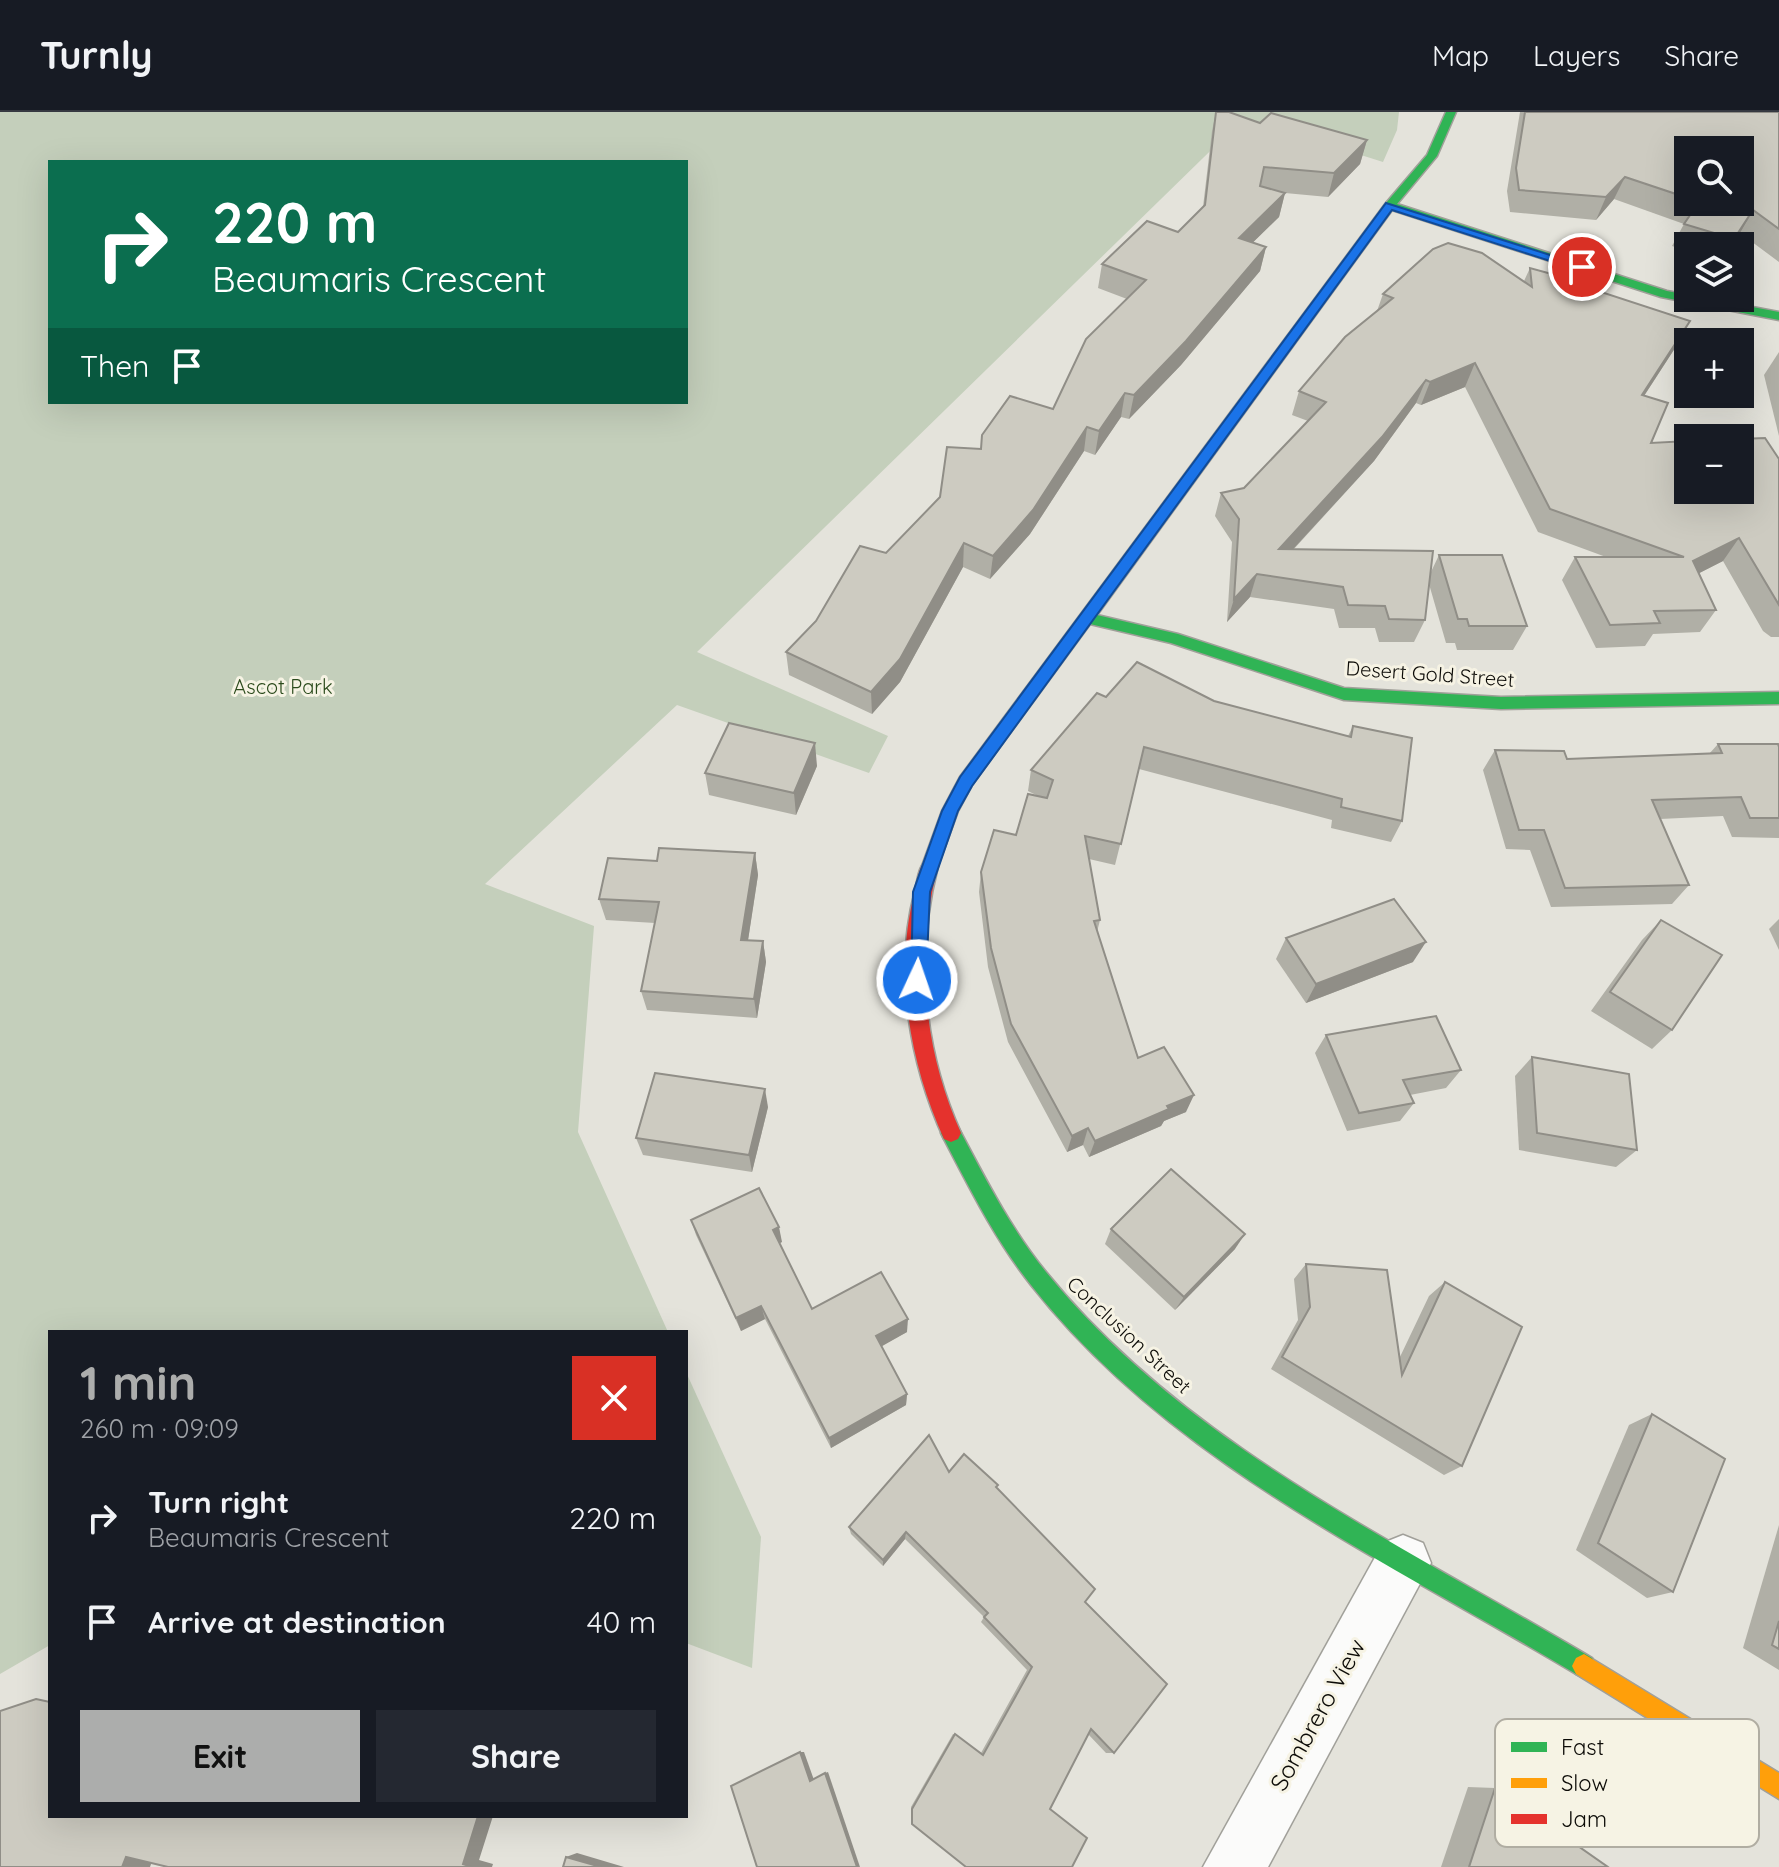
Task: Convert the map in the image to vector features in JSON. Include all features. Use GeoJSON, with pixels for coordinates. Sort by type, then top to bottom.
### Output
{"type":"FeatureCollection","features":[{"type":"Feature","properties":{"kind":"street","name":"Conclusion Street"},"geometry":{"type":"LineString","coordinates":[[1451,112],[1432,156],[1390,205],[1089,618],[966,781],[950,811],[921,892],[915,1009],[940,1113],[999,1222],[1052,1295],[1127,1370],[1223,1449],[1403,1563],[1473,1598],[1669,1719]]}},
{"type":"Feature","properties":{"kind":"street"},"geometry":{"type":"LineString","coordinates":[[1390,205],[1665,294],[1779,316]]}},
{"type":"Feature","properties":{"kind":"street","name":"Desert Gold Street"},"geometry":{"type":"LineString","coordinates":[[1089,618],[1173,638],[1344,694],[1501,703],[1779,698]]}},
{"type":"Feature","properties":{"kind":"street","name":"Sombrero View"},"geometry":{"type":"LineString","coordinates":[[1234,1867],[1403,1563]]}},
{"type":"Feature","properties":{"kind":"street","name":"Conclusion Street"},"geometry":{"type":"LineString","coordinates":[[1759,1775],[1779,1787]]}},
{"type":"Feature","properties":{"kind":"green space","name":"Ascot Park"},"geometry":{"type":"Polygon","coordinates":[[[0,112],[1399,112],[1397,130],[1383,162],[1244,118],[697,652],[888,736],[869,773],[677,705],[485,884],[594,926],[578,1132],[667,1330],[48,1330],[48,1646],[0,1674],[0,112]]]}},
{"type":"Feature","properties":{"kind":"green space"},"geometry":{"type":"Polygon","coordinates":[[[688,1376],[761,1537],[752,1668],[688,1644],[688,1376]]]}},
{"type":"Feature","properties":{"kind":"building"},"geometry":{"type":"Polygon","coordinates":[[[1216,112],[1229,112],[1260,123],[1271,113],[1367,140],[1334,173],[1264,167],[1260,186],[1285,193],[1239,238],[1266,247],[1186,341],[1134,395],[1125,393],[1099,431],[1087,427],[1033,510],[993,556],[964,543],[900,659],[871,692],[786,652],[816,621],[860,546],[886,553],[940,497],[947,447],[981,449],[982,435],[1010,396],[1053,409],[1086,339],[1146,280],[1102,264],[1147,221],[1178,232],[1205,205],[1216,112]]]}},
{"type":"Feature","properties":{"kind":"building"},"geometry":{"type":"Polygon","coordinates":[[[1525,112],[1779,112],[1779,229],[1754,211],[1754,136],[1674,136],[1674,193],[1625,177],[1606,197],[1519,190],[1516,168],[1525,112]]]}},
{"type":"Feature","properties":{"kind":"building"},"geometry":{"type":"Polygon","coordinates":[[[1689,216],[1749,216],[1739,232],[1711,232],[1684,224],[1689,216]]]}},
{"type":"Feature","properties":{"kind":"building"},"geometry":{"type":"Polygon","coordinates":[[[1448,243],[1482,253],[1532,287],[1530,268],[1559,276],[1562,271],[1606,285],[1601,292],[1690,321],[1685,328],[1674,328],[1674,346],[1642,395],[1668,403],[1651,443],[1674,442],[1674,504],[1754,504],[1754,438],[1765,438],[1779,459],[1779,605],[1739,538],[1693,561],[1716,610],[1654,611],[1660,623],[1610,625],[1575,557],[1684,557],[1550,509],[1475,363],[1430,382],[1426,380],[1382,437],[1279,549],[1433,551],[1425,620],[1389,619],[1385,606],[1348,605],[1343,587],[1257,574],[1234,599],[1239,519],[1221,493],[1244,488],[1326,402],[1299,391],[1345,337],[1393,298],[1383,294],[1433,249],[1448,243]]]}},
{"type":"Feature","properties":{"kind":"building"},"geometry":{"type":"Polygon","coordinates":[[[1439,555],[1502,555],[1527,626],[1469,626],[1467,619],[1458,619],[1439,555]]]}},
{"type":"Feature","properties":{"kind":"building"},"geometry":{"type":"Polygon","coordinates":[[[1137,662],[1214,701],[1351,737],[1353,726],[1412,738],[1402,821],[1341,807],[1342,799],[1144,747],[1121,844],[1085,836],[1100,920],[1094,921],[1138,1058],[1164,1047],[1194,1095],[1095,1141],[1088,1128],[1072,1136],[1011,1024],[991,948],[981,872],[994,830],[1016,835],[1028,794],[1047,798],[1053,780],[1031,770],[1097,693],[1106,697],[1137,662]]]}},
{"type":"Feature","properties":{"kind":"building"},"geometry":{"type":"Polygon","coordinates":[[[729,723],[815,743],[794,793],[705,773],[729,723]]]}},
{"type":"Feature","properties":{"kind":"building"},"geometry":{"type":"Polygon","coordinates":[[[1718,744],[1778,744],[1779,818],[1750,818],[1741,797],[1652,800],[1689,885],[1565,888],[1544,830],[1519,830],[1495,750],[1564,751],[1567,759],[1722,753],[1718,744]]]}},
{"type":"Feature","properties":{"kind":"building"},"geometry":{"type":"Polygon","coordinates":[[[659,848],[755,853],[741,940],[763,941],[754,999],[641,991],[659,902],[599,899],[608,858],[657,861],[659,848]]]}},
{"type":"Feature","properties":{"kind":"building"},"geometry":{"type":"Polygon","coordinates":[[[1394,899],[1426,942],[1316,984],[1286,938],[1394,899]]]}},
{"type":"Feature","properties":{"kind":"building"},"geometry":{"type":"Polygon","coordinates":[[[1661,920],[1722,955],[1672,1030],[1610,992],[1661,920]]]}},
{"type":"Feature","properties":{"kind":"building"},"geometry":{"type":"Polygon","coordinates":[[[1436,1016],[1461,1070],[1403,1080],[1414,1103],[1359,1113],[1326,1035],[1436,1016]]]}},
{"type":"Feature","properties":{"kind":"building"},"geometry":{"type":"Polygon","coordinates":[[[1532,1057],[1629,1074],[1637,1150],[1537,1133],[1532,1057]]]}},
{"type":"Feature","properties":{"kind":"building"},"geometry":{"type":"Polygon","coordinates":[[[655,1073],[765,1089],[749,1155],[636,1138],[655,1073]]]}},
{"type":"Feature","properties":{"kind":"building"},"geometry":{"type":"Polygon","coordinates":[[[1171,1169],[1245,1234],[1184,1297],[1111,1229],[1171,1169]]]}},
{"type":"Feature","properties":{"kind":"building"},"geometry":{"type":"Polygon","coordinates":[[[759,1188],[779,1227],[773,1230],[812,1309],[881,1272],[908,1319],[876,1336],[907,1394],[829,1438],[761,1306],[736,1318],[691,1220],[759,1188]]]}},
{"type":"Feature","properties":{"kind":"building"},"geometry":{"type":"Polygon","coordinates":[[[1306,1264],[1387,1270],[1402,1375],[1445,1282],[1522,1327],[1462,1466],[1282,1357],[1310,1307],[1306,1264]]]}},
{"type":"Feature","properties":{"kind":"building"},"geometry":{"type":"Polygon","coordinates":[[[1652,1414],[1725,1459],[1673,1592],[1598,1543],[1652,1414]]]}},
{"type":"Feature","properties":{"kind":"building"},"geometry":{"type":"Polygon","coordinates":[[[929,1435],[949,1472],[964,1454],[998,1485],[996,1487],[1095,1589],[1085,1602],[1167,1684],[1114,1753],[1091,1729],[1050,1809],[1087,1838],[1072,1867],[966,1867],[912,1824],[912,1809],[955,1734],[983,1755],[1032,1667],[984,1617],[988,1613],[906,1532],[883,1560],[849,1527],[929,1435]]]}},
{"type":"Feature","properties":{"kind":"building"},"geometry":{"type":"Polygon","coordinates":[[[1779,1621],[1779,1649],[1772,1645],[1779,1621]]]}},
{"type":"Feature","properties":{"kind":"building"},"geometry":{"type":"Polygon","coordinates":[[[36,1699],[48,1702],[48,1818],[477,1818],[463,1864],[472,1867],[168,1867],[126,1857],[122,1867],[0,1867],[0,1711],[36,1699]]]}},
{"type":"Feature","properties":{"kind":"building"},"geometry":{"type":"Polygon","coordinates":[[[800,1752],[810,1781],[825,1773],[857,1867],[757,1867],[731,1786],[800,1752]]]}},
{"type":"Feature","properties":{"kind":"building"},"geometry":{"type":"Polygon","coordinates":[[[1495,1788],[1495,1847],[1579,1847],[1608,1867],[1469,1867],[1495,1788]]]}},
{"type":"Feature","properties":{"kind":"building"},"geometry":{"type":"Polygon","coordinates":[[[566,1857],[601,1867],[563,1867],[566,1857]]]}},
{"type":"Feature","properties":{"kind":"traffic: fast"},"geometry":{"type":"LineString","coordinates":[[930,866],[950,811],[966,781],[1390,205],[1432,156],[1451,112]]}},
{"type":"Feature","properties":{"kind":"traffic: fast"},"geometry":{"type":"LineString","coordinates":[[1390,205],[1665,294],[1779,316]]}},
{"type":"Feature","properties":{"kind":"traffic: fast"},"geometry":{"type":"LineString","coordinates":[[1089,618],[1173,638],[1344,694],[1501,703],[1779,698]]}},
{"type":"Feature","properties":{"kind":"traffic: fast"},"geometry":{"type":"LineString","coordinates":[[951,1133],[997,1218],[1038,1278],[1093,1338],[1157,1398],[1202,1434],[1269,1479],[1584,1666]]}},
{"type":"Feature","properties":{"kind":"traffic: slow"},"geometry":{"type":"LineString","coordinates":[[1584,1666],[1669,1719]]}},
{"type":"Feature","properties":{"kind":"traffic: slow"},"geometry":{"type":"LineString","coordinates":[[1759,1775],[1779,1787]]}},
{"type":"Feature","properties":{"kind":"traffic: jam"},"geometry":{"type":"LineString","coordinates":[[930,866],[917,929],[917,1001],[928,1073],[951,1133]]}},
{"type":"Feature","properties":{"kind":"route"},"geometry":{"type":"LineString","coordinates":[[917,980],[921,892],[950,811],[966,781],[1089,618],[1390,205],[1582,267]]}}]}
